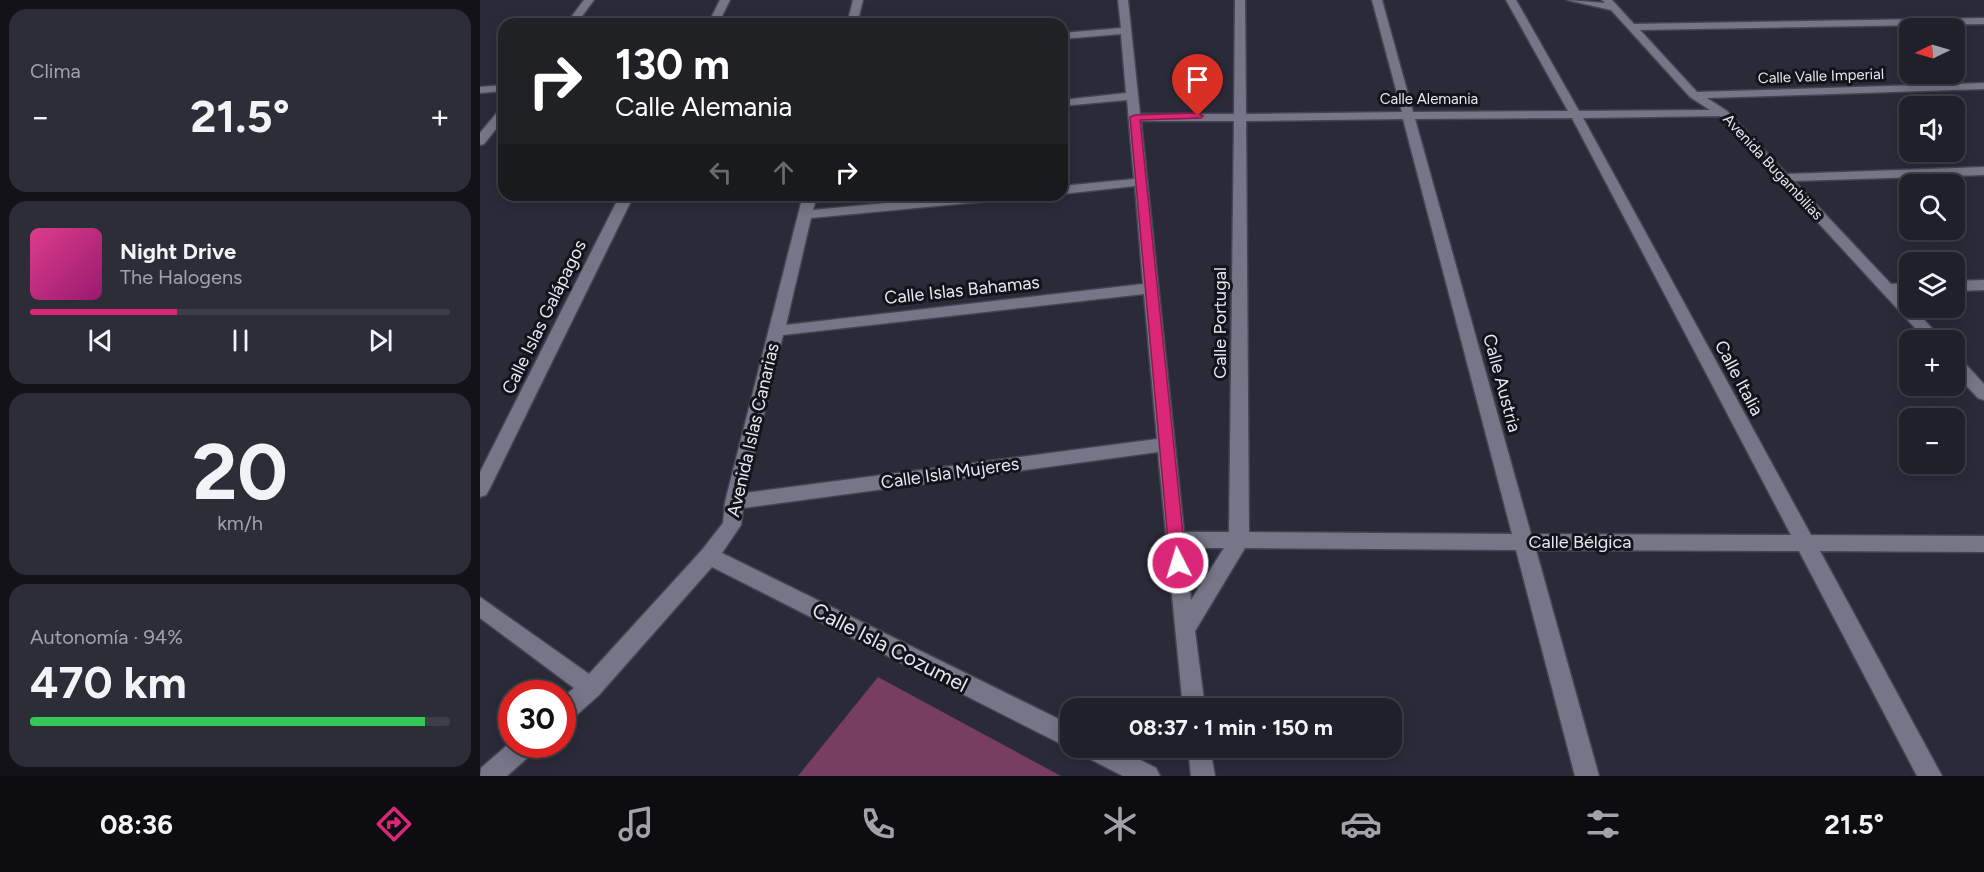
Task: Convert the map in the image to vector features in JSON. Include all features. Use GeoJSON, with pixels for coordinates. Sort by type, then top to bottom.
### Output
{"type":"FeatureCollection","features":[{"type":"Feature","properties":{"kind":"street"},"geometry":{"type":"LineString","coordinates":[[576,18],[589,0]]}},
{"type":"Feature","properties":{"kind":"street"},"geometry":{"type":"LineString","coordinates":[[716,18],[725,0]]}},
{"type":"Feature","properties":{"kind":"street"},"geometry":{"type":"LineString","coordinates":[[854,18],[858,0]]}},
{"type":"Feature","properties":{"kind":"street"},"geometry":{"type":"LineString","coordinates":[[1123,0],[1184,630],[1193,698]]}},
{"type":"Feature","properties":{"kind":"street","name":"Calle Portugal"},"geometry":{"type":"LineString","coordinates":[[1239,541],[1240,0]]}},
{"type":"Feature","properties":{"kind":"street","name":"Calle Austria"},"geometry":{"type":"LineString","coordinates":[[1377,0],[1587,776]]}},
{"type":"Feature","properties":{"kind":"street","name":"Calle Italia"},"geometry":{"type":"LineString","coordinates":[[1511,0],[1575,114],[1930,776]]}},
{"type":"Feature","properties":{"kind":"street"},"geometry":{"type":"LineString","coordinates":[[1572,0],[1610,4]]}},
{"type":"Feature","properties":{"kind":"street","name":"Avenida Bugambilias"},"geometry":{"type":"LineString","coordinates":[[1610,4],[1694,94],[1723,113],[1926,330]]}},
{"type":"Feature","properties":{"kind":"street"},"geometry":{"type":"LineString","coordinates":[[1632,27],[1984,21]]}},
{"type":"Feature","properties":{"kind":"street"},"geometry":{"type":"LineString","coordinates":[[1068,36],[1126,31]]}},
{"type":"Feature","properties":{"kind":"street","name":"Calle Valle Imperial"},"geometry":{"type":"LineString","coordinates":[[1694,94],[1984,86]]}},
{"type":"Feature","properties":{"kind":"street"},"geometry":{"type":"LineString","coordinates":[[480,90],[498,88]]}},
{"type":"Feature","properties":{"kind":"street"},"geometry":{"type":"LineString","coordinates":[[1068,102],[1133,96]]}},
{"type":"Feature","properties":{"kind":"street","name":"Calle Alemania"},"geometry":{"type":"LineString","coordinates":[[1135,117],[1723,113]]}},
{"type":"Feature","properties":{"kind":"street"},"geometry":{"type":"LineString","coordinates":[[480,141],[498,118]]}},
{"type":"Feature","properties":{"kind":"street"},"geometry":{"type":"LineString","coordinates":[[1784,178],[1984,171]]}},
{"type":"Feature","properties":{"kind":"street"},"geometry":{"type":"LineString","coordinates":[[1068,189],[1141,182]]}},
{"type":"Feature","properties":{"kind":"street","name":"Calle Islas Galápagos"},"geometry":{"type":"LineString","coordinates":[[480,489],[624,201]]}},
{"type":"Feature","properties":{"kind":"street","name":"Avenida Islas Canarias"},"geometry":{"type":"LineString","coordinates":[[576,701],[591,688],[709,556],[732,525],[734,502],[808,201]]}},
{"type":"Feature","properties":{"kind":"street"},"geometry":{"type":"LineString","coordinates":[[805,215],[949,201]]}},
{"type":"Feature","properties":{"kind":"street"},"geometry":{"type":"LineString","coordinates":[[1965,286],[1984,285]]}},
{"type":"Feature","properties":{"kind":"street","name":"Calle Islas Bahamas"},"geometry":{"type":"LineString","coordinates":[[776,331],[1151,288]]}},
{"type":"Feature","properties":{"kind":"street"},"geometry":{"type":"LineString","coordinates":[[1887,289],[1899,288]]}},
{"type":"Feature","properties":{"kind":"street"},"geometry":{"type":"LineString","coordinates":[[1965,374],[1984,394]]}},
{"type":"Feature","properties":{"kind":"street","name":"Calle Isla Mujeres"},"geometry":{"type":"LineString","coordinates":[[734,502],[1167,444]]}},
{"type":"Feature","properties":{"kind":"street","name":"Calle Bélgica"},"geometry":{"type":"LineString","coordinates":[[1176,540],[1984,544]]}},
{"type":"Feature","properties":{"kind":"street"},"geometry":{"type":"LineString","coordinates":[[1184,630],[1239,541]]}},
{"type":"Feature","properties":{"kind":"street","name":"Calle Isla Cozumel"},"geometry":{"type":"LineString","coordinates":[[709,556],[1060,732]]}},
{"type":"Feature","properties":{"kind":"street"},"geometry":{"type":"LineString","coordinates":[[480,606],[591,688]]}},
{"type":"Feature","properties":{"kind":"street"},"geometry":{"type":"LineString","coordinates":[[489,776],[510,758]]}},
{"type":"Feature","properties":{"kind":"street"},"geometry":{"type":"LineString","coordinates":[[1112,758],[1149,776]]}},
{"type":"Feature","properties":{"kind":"street"},"geometry":{"type":"LineString","coordinates":[[1201,758],[1203,776]]}},
{"type":"Feature","properties":{"kind":"shaded area"},"geometry":{"type":"Polygon","coordinates":[[[878,677],[1061,776],[798,776],[878,677]]]}},
{"type":"Feature","properties":{"kind":"route"},"geometry":{"type":"LineString","coordinates":[[1178,563],[1135,117],[1198,116]]}}]}
